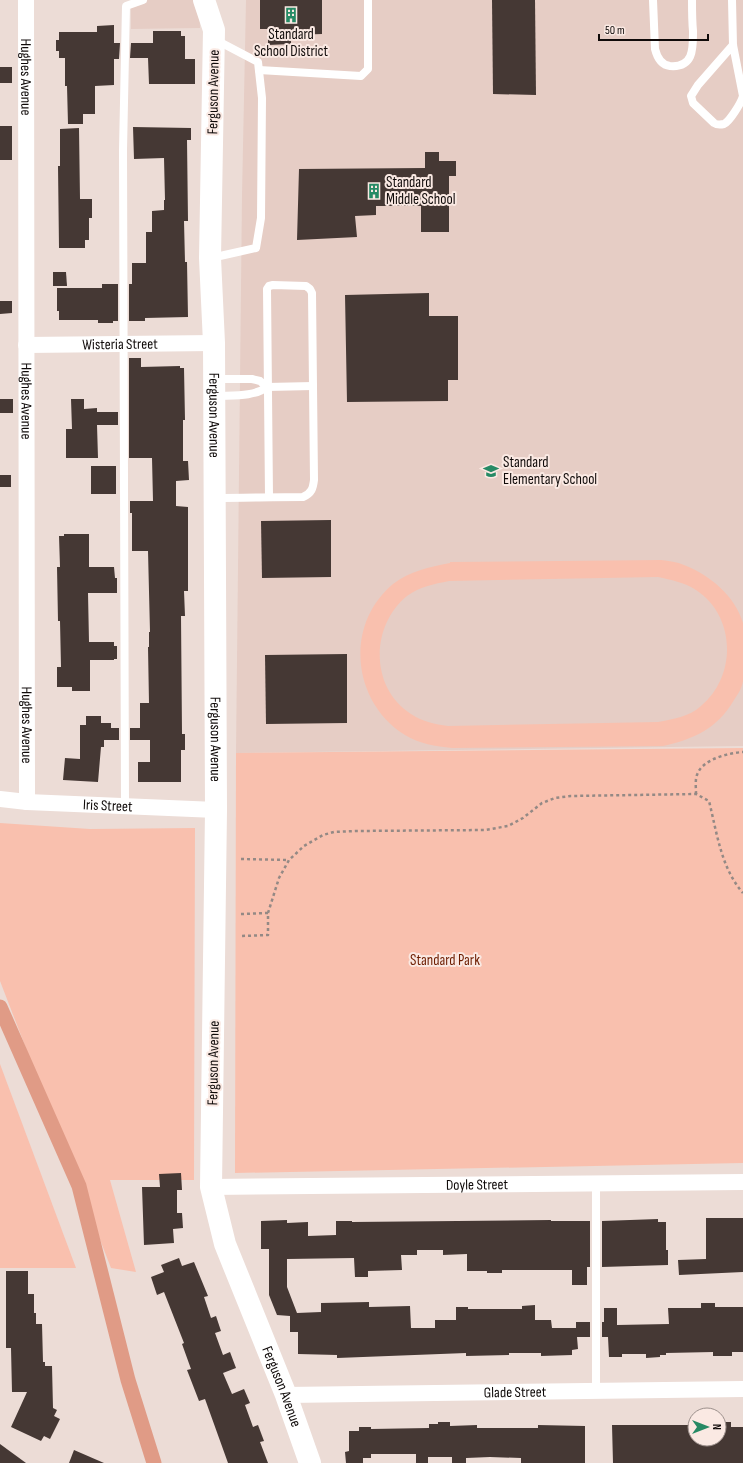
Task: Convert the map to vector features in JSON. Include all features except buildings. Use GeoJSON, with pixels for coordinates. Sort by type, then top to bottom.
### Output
{"type":"FeatureCollection","features":[{"type":"Feature","properties":{"kind":"street","name":"Hughes Avenue"},"geometry":{"type":"LineString","coordinates":[[26,0],[27,802]]}},
{"type":"Feature","properties":{"kind":"street","name":"Ferguson Avenue"},"geometry":{"type":"LineString","coordinates":[[204,0],[214,30],[210,258],[214,343],[216,810],[211,1187],[225,1244],[286,1395],[310,1463]]}},
{"type":"Feature","properties":{"kind":"street","name":"Wisteria Street"},"geometry":{"type":"LineString","coordinates":[[26,345],[214,343]]}},
{"type":"Feature","properties":{"kind":"street","name":"Iris Street"},"geometry":{"type":"LineString","coordinates":[[0,799],[27,802],[216,810]]}},
{"type":"Feature","properties":{"kind":"street","name":"Doyle Street"},"geometry":{"type":"LineString","coordinates":[[211,1187],[743,1182]]}},
{"type":"Feature","properties":{"kind":"street","name":"Glade Street"},"geometry":{"type":"LineString","coordinates":[[286,1395],[743,1389]]}},
{"type":"Feature","properties":{"kind":"lane"},"geometry":{"type":"LineString","coordinates":[[125,806],[123,150],[126,6],[143,0]]}},
{"type":"Feature","properties":{"kind":"lane"},"geometry":{"type":"LineString","coordinates":[[259,70],[361,76],[368,69],[368,0]]}},
{"type":"Feature","properties":{"kind":"lane"},"geometry":{"type":"LineString","coordinates":[[653,0],[655,49],[657,56],[667,65],[676,66],[686,62],[692,53],[692,0]]}},
{"type":"Feature","properties":{"kind":"lane"},"geometry":{"type":"LineString","coordinates":[[732,0],[733,45],[742,90],[742,101],[729,120],[722,125],[718,125],[693,103],[691,96],[698,85],[733,45]]}},
{"type":"Feature","properties":{"kind":"lane"},"geometry":{"type":"LineString","coordinates":[[210,258],[256,248],[261,218],[262,98],[258,62],[214,38]]}},
{"type":"Feature","properties":{"kind":"lane"},"geometry":{"type":"LineString","coordinates":[[214,498],[303,497],[312,490],[314,480],[312,293],[306,286],[273,285],[269,286],[267,289],[269,497]]}},
{"type":"Feature","properties":{"kind":"lane"},"geometry":{"type":"LineString","coordinates":[[214,387],[252,379],[260,381],[267,387]]}},
{"type":"Feature","properties":{"kind":"lane"},"geometry":{"type":"LineString","coordinates":[[214,387],[252,393],[261,391],[267,387],[313,386]]}},
{"type":"Feature","properties":{"kind":"lane"},"geometry":{"type":"LineString","coordinates":[[596,1183],[596,1391]]}},
{"type":"Feature","properties":{"kind":"path"},"geometry":{"type":"LineString","coordinates":[[696,794],[697,775],[701,768],[721,756],[732,752],[743,752]]}},
{"type":"Feature","properties":{"kind":"path"},"geometry":{"type":"LineString","coordinates":[[241,936],[268,935],[268,913],[279,878],[289,860],[304,846],[323,835],[334,832],[485,830],[508,826],[523,818],[542,803],[555,798],[571,796],[696,794],[709,801],[723,858],[736,884],[743,893]]}},
{"type":"Feature","properties":{"kind":"path"},"geometry":{"type":"LineString","coordinates":[[241,859],[289,860]]}},
{"type":"Feature","properties":{"kind":"path"},"geometry":{"type":"LineString","coordinates":[[241,914],[268,913]]}},
{"type":"Feature","properties":{"kind":"shaded area"},"geometry":{"type":"Polygon","coordinates":[[[131,0],[199,0],[200,28],[131,29],[131,0]]]}},
{"type":"Feature","properties":{"kind":"shaded area","name":"Standard Elementary School"},"geometry":{"type":"Polygon","coordinates":[[[246,0],[743,0],[743,746],[236,753],[242,195],[246,0]]]}},
{"type":"Feature","properties":{"kind":"green space"},"geometry":{"type":"Polygon","coordinates":[[[661,560],[676,562],[694,569],[703,574],[728,595],[743,623],[743,681],[741,689],[720,718],[704,731],[685,740],[663,746],[452,748],[416,741],[405,735],[387,721],[374,703],[365,684],[361,662],[361,641],[367,620],[377,601],[393,584],[413,573],[450,562],[661,560]],[[658,577],[449,581],[417,590],[407,596],[395,609],[386,623],[381,640],[380,656],[382,673],[388,689],[398,703],[411,714],[425,721],[448,726],[658,722],[681,717],[691,713],[701,706],[713,693],[721,679],[726,663],[727,646],[725,630],[719,615],[709,601],[696,590],[687,585],[658,577]]]}},
{"type":"Feature","properties":{"kind":"green space","name":"Standard Park"},"geometry":{"type":"Polygon","coordinates":[[[743,748],[743,1163],[235,1173],[236,753],[743,748]]]}},
{"type":"Feature","properties":{"kind":"green space"},"geometry":{"type":"Polygon","coordinates":[[[0,823],[90,829],[195,828],[194,1180],[110,1180],[136,1272],[111,1268],[0,981],[0,823]]]}},
{"type":"Feature","properties":{"kind":"green space"},"geometry":{"type":"Polygon","coordinates":[[[0,1064],[76,1268],[0,1268],[0,1064]]]}},
{"type":"Feature","properties":{"kind":"waterway"},"geometry":{"type":"LineString","coordinates":[[0,1007],[79,1186],[128,1380],[154,1463]]}},
{"type":"Feature","properties":{"kind":"place","name":"Standard School District"},"geometry":{"type":"Point","coordinates":[291,15]}},
{"type":"Feature","properties":{"kind":"place","name":"Standard Middle School"},"geometry":{"type":"Point","coordinates":[374,191]}},
{"type":"Feature","properties":{"kind":"place","name":"Standard Elementary School"},"geometry":{"type":"Point","coordinates":[491,471]}}]}
